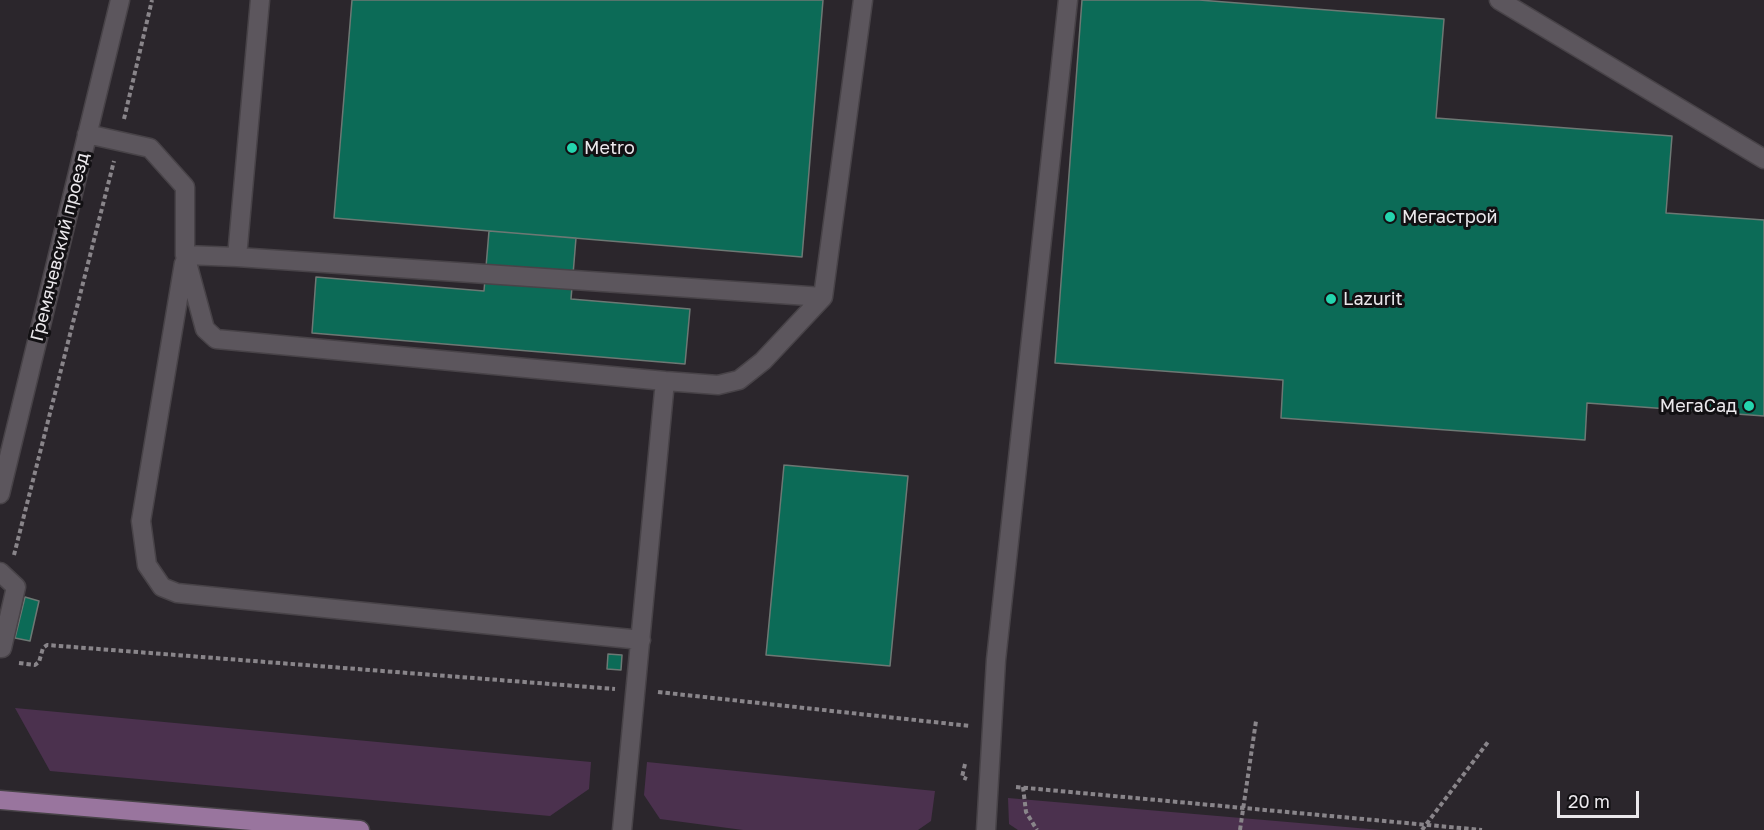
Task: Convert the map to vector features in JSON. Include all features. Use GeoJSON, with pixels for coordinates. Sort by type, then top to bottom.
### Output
{"type":"FeatureCollection","features":[{"type":"Feature","properties":{"kind":"main road"},"geometry":{"type":"LineString","coordinates":[[0,800],[360,830]]}},
{"type":"Feature","properties":{"kind":"street","name":"Гремячевский проезд"},"geometry":{"type":"LineString","coordinates":[[0,494],[120,0]]}},
{"type":"Feature","properties":{"kind":"street"},"geometry":{"type":"LineString","coordinates":[[237,257],[260,0]]}},
{"type":"Feature","properties":{"kind":"street"},"geometry":{"type":"LineString","coordinates":[[185,255],[205,329],[216,339],[665,381],[718,385],[739,380],[764,361],[823,297],[862,0]]}},
{"type":"Feature","properties":{"kind":"street"},"geometry":{"type":"LineString","coordinates":[[986,830],[996,660],[1068,0]]}},
{"type":"Feature","properties":{"kind":"street"},"geometry":{"type":"LineString","coordinates":[[1499,0],[1764,159]]}},
{"type":"Feature","properties":{"kind":"street"},"geometry":{"type":"LineString","coordinates":[[87,134],[150,148],[185,188],[185,255],[141,522],[147,565],[162,587],[177,593],[641,640]]}},
{"type":"Feature","properties":{"kind":"street"},"geometry":{"type":"LineString","coordinates":[[185,255],[823,297]]}},
{"type":"Feature","properties":{"kind":"street"},"geometry":{"type":"LineString","coordinates":[[621,830],[665,381]]}},
{"type":"Feature","properties":{"kind":"street"},"geometry":{"type":"LineString","coordinates":[[0,648],[2,648],[16,587],[4,576]]}},
{"type":"Feature","properties":{"kind":"path"},"geometry":{"type":"LineString","coordinates":[[4,576],[119,140],[152,0]]}},
{"type":"Feature","properties":{"kind":"path"},"geometry":{"type":"LineString","coordinates":[[12,663],[34,665],[39,662],[43,648],[47,645],[622,689]]}},
{"type":"Feature","properties":{"kind":"path"},"geometry":{"type":"LineString","coordinates":[[651,692],[971,726],[970,737]]}},
{"type":"Feature","properties":{"kind":"path"},"geometry":{"type":"LineString","coordinates":[[1240,830],[1256,721]]}},
{"type":"Feature","properties":{"kind":"path"},"geometry":{"type":"LineString","coordinates":[[1422,830],[1488,742]]}},
{"type":"Feature","properties":{"kind":"path"},"geometry":{"type":"LineString","coordinates":[[966,758],[962,777],[968,779]]}},
{"type":"Feature","properties":{"kind":"path"},"geometry":{"type":"LineString","coordinates":[[1016,787],[1482,830]]}},
{"type":"Feature","properties":{"kind":"path"},"geometry":{"type":"LineString","coordinates":[[1023,787],[1026,812],[1037,830]]}},
{"type":"Feature","properties":{"kind":"shaded area"},"geometry":{"type":"Polygon","coordinates":[[[15,708],[591,762],[589,789],[550,816],[50,771],[15,708]]]}},
{"type":"Feature","properties":{"kind":"shaded area"},"geometry":{"type":"Polygon","coordinates":[[[647,762],[935,791],[931,821],[918,830],[743,830],[660,819],[644,795],[647,762]]]}},
{"type":"Feature","properties":{"kind":"shaded area"},"geometry":{"type":"Polygon","coordinates":[[[1008,798],[1381,830],[1018,830],[1009,824],[1008,798]]]}},
{"type":"Feature","properties":{"kind":"building"},"geometry":{"type":"Polygon","coordinates":[[[352,0],[823,0],[802,257],[334,218],[352,0]]]}},
{"type":"Feature","properties":{"kind":"building","name":"Мегастрой"},"geometry":{"type":"Polygon","coordinates":[[[1082,0],[1199,0],[1444,19],[1436,118],[1672,136],[1666,213],[1764,220],[1764,416],[1587,403],[1585,440],[1281,418],[1283,380],[1055,363],[1082,0]]]}},
{"type":"Feature","properties":{"kind":"building"},"geometry":{"type":"Polygon","coordinates":[[[489,231],[576,238],[571,299],[690,309],[685,364],[312,333],[316,277],[484,291],[489,231]]]}},
{"type":"Feature","properties":{"kind":"building"},"geometry":{"type":"Polygon","coordinates":[[[784,465],[908,476],[890,666],[766,655],[784,465]]]}},
{"type":"Feature","properties":{"kind":"building"},"geometry":{"type":"Polygon","coordinates":[[[25,597],[39,601],[30,641],[15,638],[25,597]]]}},
{"type":"Feature","properties":{"kind":"building"},"geometry":{"type":"Polygon","coordinates":[[[608,654],[622,655],[621,670],[607,669],[608,654]]]}},
{"type":"Feature","properties":{"kind":"place","name":"Metro"},"geometry":{"type":"Point","coordinates":[572,148]}},
{"type":"Feature","properties":{"kind":"place","name":"Мегастрой"},"geometry":{"type":"Point","coordinates":[1390,217]}},
{"type":"Feature","properties":{"kind":"place","name":"Lazurit"},"geometry":{"type":"Point","coordinates":[1331,299]}},
{"type":"Feature","properties":{"kind":"place","name":"МегаСад"},"geometry":{"type":"Point","coordinates":[1749,406]}}]}
